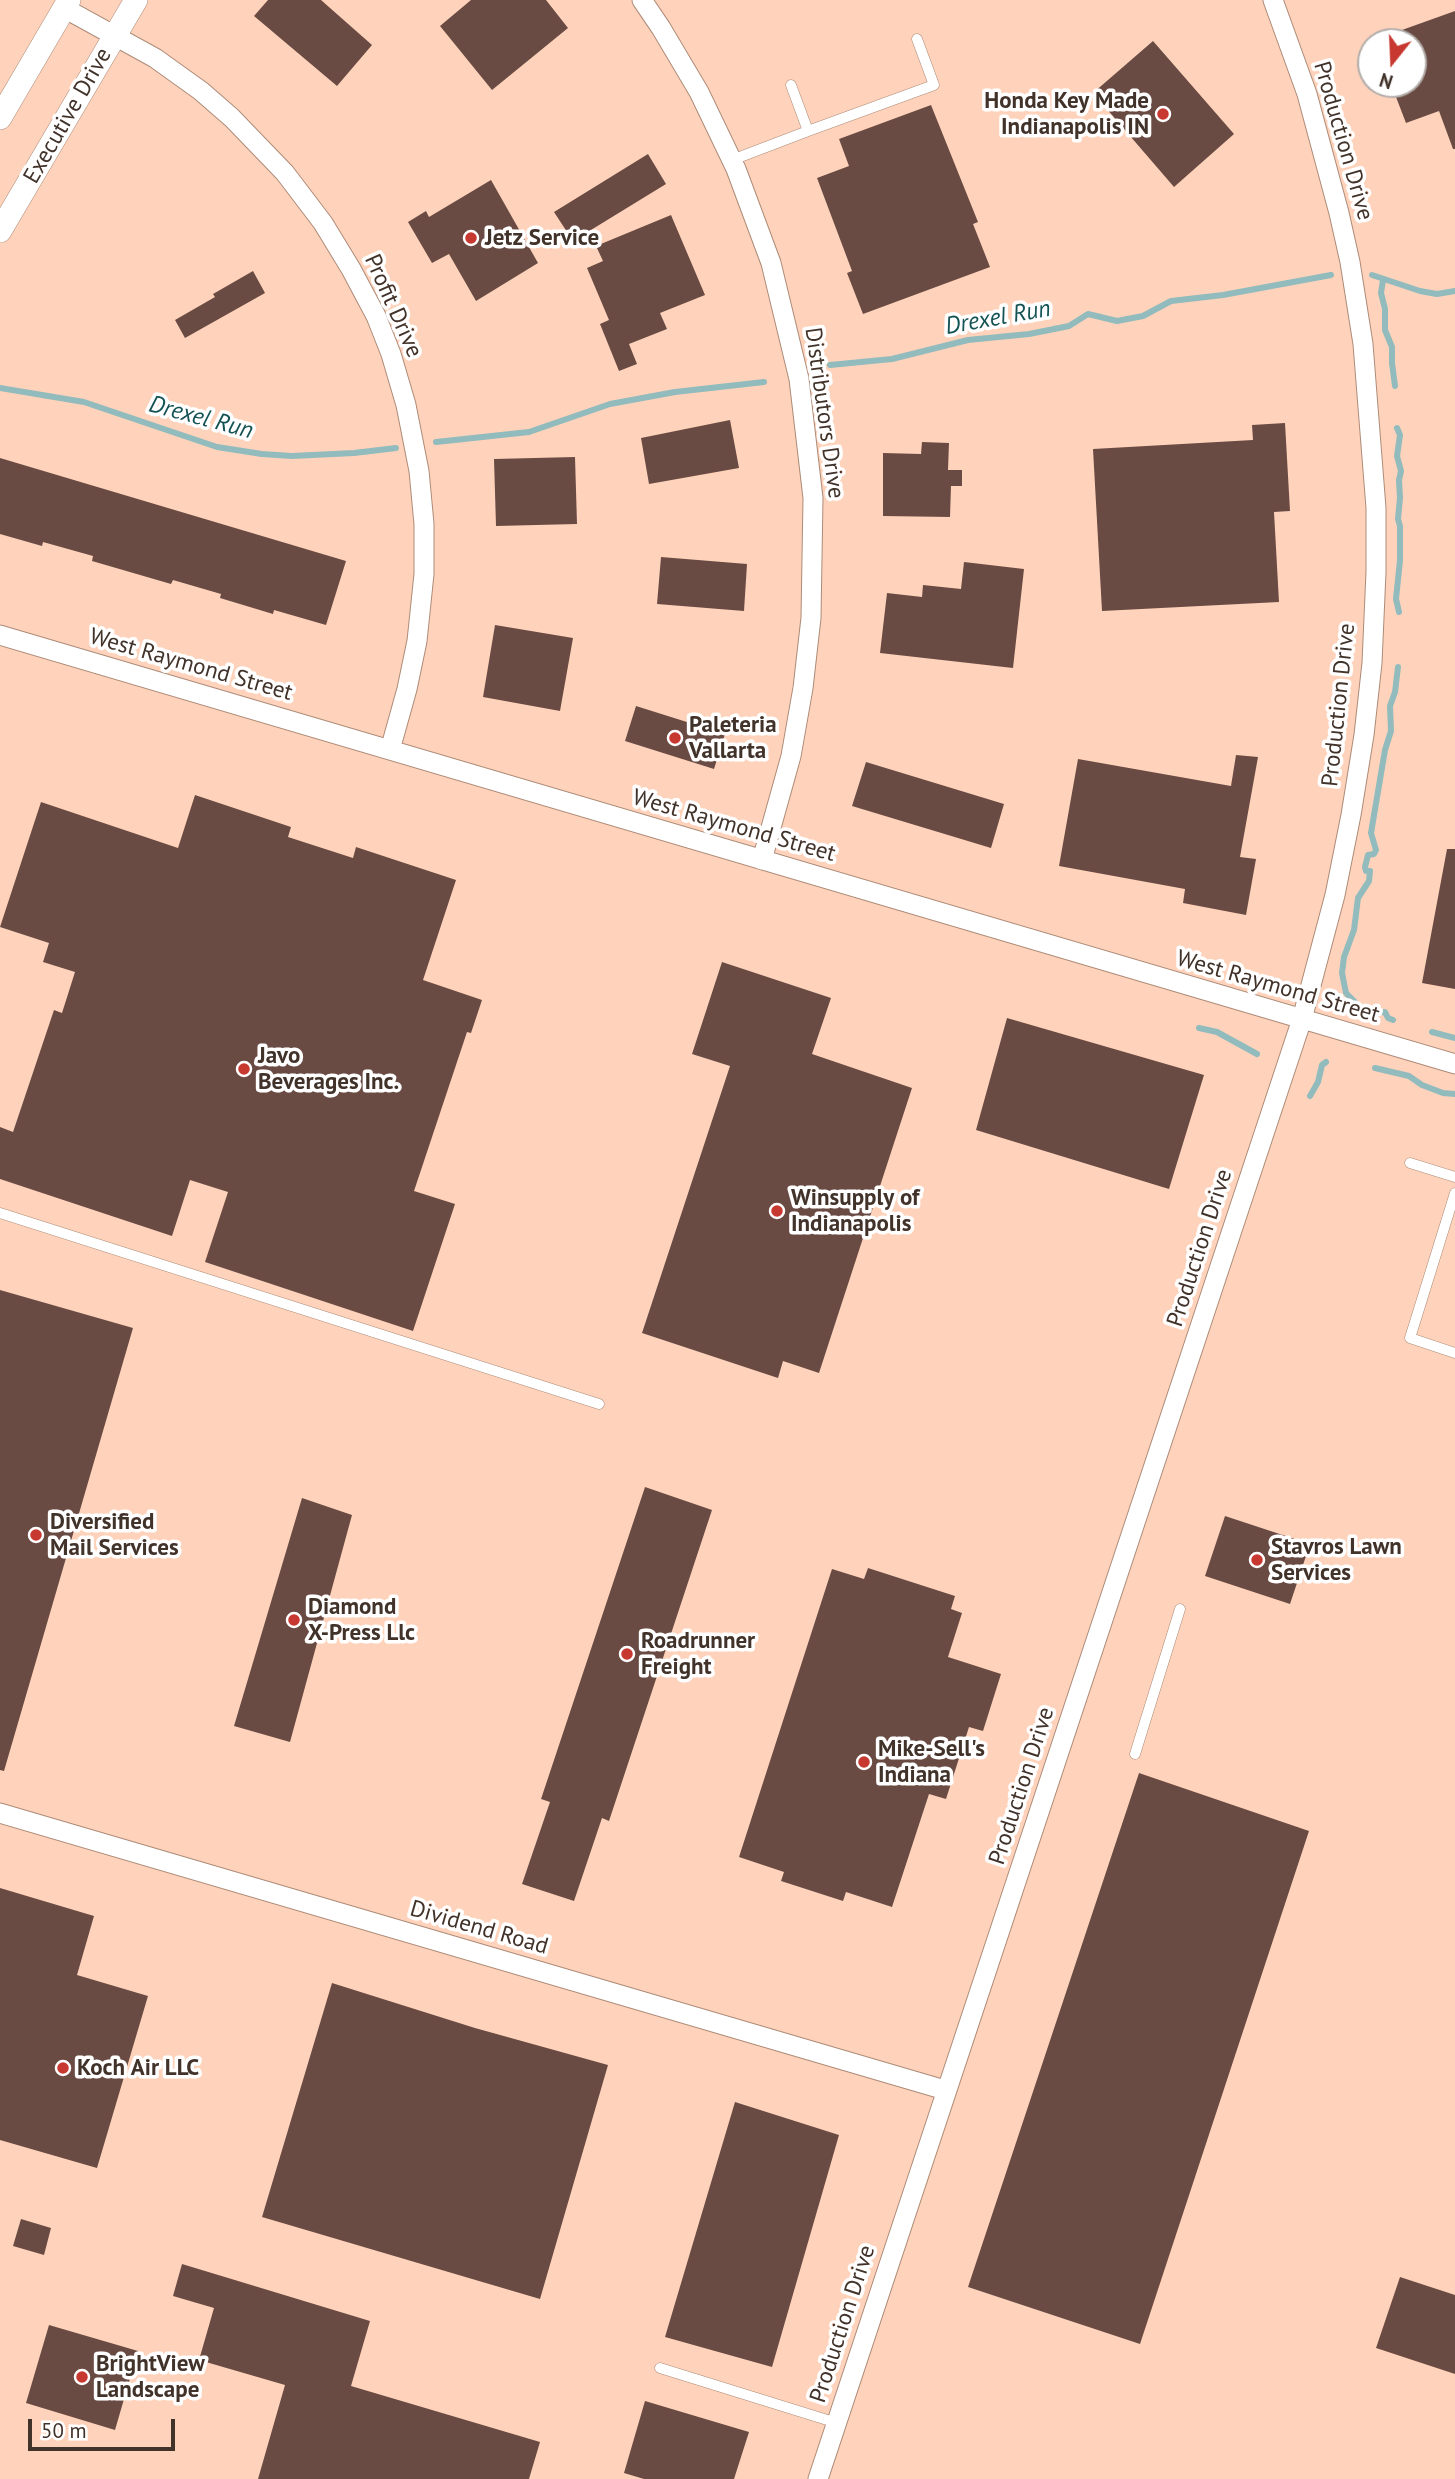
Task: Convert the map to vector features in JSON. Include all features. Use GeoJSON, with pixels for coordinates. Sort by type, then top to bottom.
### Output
{"type":"FeatureCollection","features":[{"type":"Feature","properties":{"kind":"street","name":"Executive Drive"},"geometry":{"type":"LineString","coordinates":[[0,231],[135,0]]}},
{"type":"Feature","properties":{"kind":"street","name":"Distributors Drive"},"geometry":{"type":"LineString","coordinates":[[642,0],[662,28],[699,92],[732,160],[765,244],[787,321],[799,379],[810,458],[813,598],[805,678],[791,756],[762,860]]}},
{"type":"Feature","properties":{"kind":"street","name":"Production Drive"},"geometry":{"type":"LineString","coordinates":[[818,2479],[1302,1019],[1335,895],[1364,735],[1372,663],[1376,508],[1363,344],[1350,262],[1307,94],[1273,0]]}},
{"type":"Feature","properties":{"kind":"street","name":"Profit Drive"},"geometry":{"type":"LineString","coordinates":[[66,4],[155,58],[220,107],[285,173],[323,223],[376,316],[406,405],[419,471],[425,560],[421,614],[413,663],[390,750]]}},
{"type":"Feature","properties":{"kind":"street"},"geometry":{"type":"LineString","coordinates":[[0,118],[66,4]]}},
{"type":"Feature","properties":{"kind":"street","name":"West Raymond Street"},"geometry":{"type":"LineString","coordinates":[[0,635],[1455,1064]]}},
{"type":"Feature","properties":{"kind":"street","name":"Dividend Road"},"geometry":{"type":"LineString","coordinates":[[0,1813],[945,2090]]}},
{"type":"Feature","properties":{"kind":"lane"},"geometry":{"type":"LineString","coordinates":[[732,160],[934,85],[917,39]]}},
{"type":"Feature","properties":{"kind":"lane"},"geometry":{"type":"LineString","coordinates":[[791,85],[808,131]]}},
{"type":"Feature","properties":{"kind":"lane"},"geometry":{"type":"LineString","coordinates":[[1410,1163],[1455,1177]]}},
{"type":"Feature","properties":{"kind":"lane"},"geometry":{"type":"LineString","coordinates":[[1455,1193],[1410,1338],[1455,1353]]}},
{"type":"Feature","properties":{"kind":"lane"},"geometry":{"type":"LineString","coordinates":[[0,1213],[599,1404]]}},
{"type":"Feature","properties":{"kind":"lane"},"geometry":{"type":"LineString","coordinates":[[1135,1754],[1181,1609]]}},
{"type":"Feature","properties":{"kind":"lane"},"geometry":{"type":"LineString","coordinates":[[660,2368],[837,2423]]}},
{"type":"Feature","properties":{"kind":"shaded area"},"geometry":{"type":"Polygon","coordinates":[[[0,0],[1455,0],[1455,2479],[0,2479],[0,0]]]}},
{"type":"Feature","properties":{"kind":"building"},"geometry":{"type":"Polygon","coordinates":[[[268,0],[321,0],[372,45],[337,86],[254,16],[268,0]]]}},
{"type":"Feature","properties":{"kind":"building"},"geometry":{"type":"Polygon","coordinates":[[[471,0],[546,0],[568,28],[492,90],[440,26],[471,0]]]}},
{"type":"Feature","properties":{"kind":"building"},"geometry":{"type":"Polygon","coordinates":[[[1455,11],[1455,149],[1439,111],[1406,123],[1396,98],[1427,98],[1427,28],[1408,28],[1455,11]]]}},
{"type":"Feature","properties":{"kind":"building","name":"Honda Key Made Indianapolis IN"},"geometry":{"type":"Polygon","coordinates":[[[1153,41],[1234,134],[1174,187],[1093,93],[1153,41]]]}},
{"type":"Feature","properties":{"kind":"building"},"geometry":{"type":"Polygon","coordinates":[[[931,105],[978,222],[973,224],[990,267],[863,314],[847,273],[852,271],[817,178],[849,166],[839,139],[931,105]]]}},
{"type":"Feature","properties":{"kind":"building"},"geometry":{"type":"Polygon","coordinates":[[[648,154],[666,184],[573,241],[554,212],[648,154]]]}},
{"type":"Feature","properties":{"kind":"building","name":"Jetz Service"},"geometry":{"type":"Polygon","coordinates":[[[491,180],[538,263],[476,301],[449,254],[432,263],[408,222],[426,211],[429,217],[491,180]]]}},
{"type":"Feature","properties":{"kind":"building"},"geometry":{"type":"Polygon","coordinates":[[[671,215],[705,295],[660,313],[667,329],[629,344],[637,364],[619,371],[600,324],[609,320],[587,268],[603,261],[596,246],[671,215]]]}},
{"type":"Feature","properties":{"kind":"building"},"geometry":{"type":"Polygon","coordinates":[[[253,271],[265,293],[185,338],[175,320],[253,271]]]}},
{"type":"Feature","properties":{"kind":"building"},"geometry":{"type":"Polygon","coordinates":[[[730,420],[739,468],[649,484],[641,438],[730,420]]]}},
{"type":"Feature","properties":{"kind":"building"},"geometry":{"type":"Polygon","coordinates":[[[1285,423],[1290,511],[1274,512],[1279,602],[1102,611],[1093,449],[1253,440],[1252,425],[1285,423]]]}},
{"type":"Feature","properties":{"kind":"building"},"geometry":{"type":"Polygon","coordinates":[[[922,442],[949,443],[948,470],[962,470],[962,486],[951,486],[950,517],[883,516],[883,453],[921,454],[922,442]]]}},
{"type":"Feature","properties":{"kind":"building"},"geometry":{"type":"Polygon","coordinates":[[[575,457],[577,524],[496,526],[494,459],[575,457]]]}},
{"type":"Feature","properties":{"kind":"building"},"geometry":{"type":"Polygon","coordinates":[[[0,458],[346,561],[326,625],[274,610],[273,614],[220,598],[221,594],[173,580],[171,584],[92,561],[93,556],[43,542],[42,546],[0,534],[0,458]]]}},
{"type":"Feature","properties":{"kind":"building"},"geometry":{"type":"Polygon","coordinates":[[[661,557],[747,564],[744,611],[657,604],[661,557]]]}},
{"type":"Feature","properties":{"kind":"building"},"geometry":{"type":"Polygon","coordinates":[[[964,562],[1024,569],[1013,668],[880,653],[887,593],[922,597],[923,585],[961,589],[964,562]]]}},
{"type":"Feature","properties":{"kind":"building"},"geometry":{"type":"Polygon","coordinates":[[[495,625],[573,638],[560,711],[483,697],[495,625]]]}},
{"type":"Feature","properties":{"kind":"building","name":"Paleteria Vallarta"},"geometry":{"type":"Polygon","coordinates":[[[636,706],[725,734],[714,769],[625,741],[636,706]]]}},
{"type":"Feature","properties":{"kind":"building"},"geometry":{"type":"Polygon","coordinates":[[[1236,755],[1258,757],[1240,857],[1256,859],[1246,915],[1183,903],[1185,889],[1059,866],[1078,759],[1231,786],[1236,755]]]}},
{"type":"Feature","properties":{"kind":"building"},"geometry":{"type":"Polygon","coordinates":[[[866,762],[1004,804],[991,848],[852,806],[866,762]]]}},
{"type":"Feature","properties":{"kind":"building","name":"Javo Beverages Inc."},"geometry":{"type":"Polygon","coordinates":[[[195,795],[291,827],[288,837],[353,858],[356,847],[456,880],[423,980],[482,1000],[471,1033],[467,1032],[414,1191],[455,1204],[413,1331],[205,1262],[228,1192],[190,1180],[172,1236],[0,1179],[0,1127],[13,1132],[54,1010],[62,1013],[75,972],[43,962],[49,943],[0,927],[41,802],[178,848],[195,795]]]}},
{"type":"Feature","properties":{"kind":"building"},"geometry":{"type":"Polygon","coordinates":[[[1447,849],[1455,849],[1455,989],[1422,983],[1447,849]]]}},
{"type":"Feature","properties":{"kind":"building","name":"Winsupply of Indianapolis"},"geometry":{"type":"Polygon","coordinates":[[[722,962],[831,998],[812,1054],[912,1088],[819,1373],[783,1361],[778,1378],[642,1333],[730,1066],[692,1054],[722,962]]]}},
{"type":"Feature","properties":{"kind":"building"},"geometry":{"type":"Polygon","coordinates":[[[1007,1018],[1204,1075],[1169,1189],[976,1130],[1007,1018]]]}},
{"type":"Feature","properties":{"kind":"building","name":"Diversified Mail Services"},"geometry":{"type":"Polygon","coordinates":[[[0,1290],[133,1328],[4,1771],[0,1770],[0,1290]]]}},
{"type":"Feature","properties":{"kind":"building","name":"Roadrunner Freight"},"geometry":{"type":"Polygon","coordinates":[[[645,1487],[712,1510],[609,1821],[602,1818],[574,1901],[522,1884],[550,1802],[541,1799],[645,1487]]]}},
{"type":"Feature","properties":{"kind":"building","name":"Diamond X-Press Llc"},"geometry":{"type":"Polygon","coordinates":[[[302,1498],[352,1515],[290,1742],[234,1726],[302,1498]]]}},
{"type":"Feature","properties":{"kind":"building","name":"Stavros Lawn Services"},"geometry":{"type":"Polygon","coordinates":[[[1225,1516],[1310,1544],[1290,1604],[1205,1576],[1225,1516]]]}},
{"type":"Feature","properties":{"kind":"building","name":"Mike-Sell's Indiana"},"geometry":{"type":"Polygon","coordinates":[[[868,1568],[955,1596],[951,1609],[962,1613],[948,1657],[1001,1674],[983,1731],[969,1727],[946,1799],[929,1794],[892,1907],[846,1892],[843,1901],[781,1881],[784,1872],[739,1857],[832,1569],[864,1579],[868,1568]]]}},
{"type":"Feature","properties":{"kind":"building"},"geometry":{"type":"Polygon","coordinates":[[[1139,1773],[1309,1831],[1140,2344],[968,2287],[1139,1773]]]}},
{"type":"Feature","properties":{"kind":"building","name":"Koch Air LLC"},"geometry":{"type":"Polygon","coordinates":[[[0,1888],[94,1916],[77,1975],[148,1996],[97,2168],[0,2140],[0,1888]]]}},
{"type":"Feature","properties":{"kind":"building"},"geometry":{"type":"Polygon","coordinates":[[[332,1983],[475,2028],[608,2065],[540,2299],[262,2217],[332,1983]]]}},
{"type":"Feature","properties":{"kind":"building"},"geometry":{"type":"Polygon","coordinates":[[[735,2102],[839,2135],[772,2367],[665,2337],[735,2102]]]}},
{"type":"Feature","properties":{"kind":"building"},"geometry":{"type":"Polygon","coordinates":[[[21,2219],[51,2228],[44,2255],[13,2246],[21,2219]]]}},
{"type":"Feature","properties":{"kind":"building"},"geometry":{"type":"Polygon","coordinates":[[[182,2264],[370,2321],[351,2386],[540,2442],[529,2479],[258,2479],[285,2385],[199,2360],[214,2308],[173,2296],[182,2264]]]}},
{"type":"Feature","properties":{"kind":"building"},"geometry":{"type":"Polygon","coordinates":[[[1400,2277],[1455,2295],[1455,2374],[1376,2348],[1400,2277]]]}},
{"type":"Feature","properties":{"kind":"building","name":"BrightView Landscape"},"geometry":{"type":"Polygon","coordinates":[[[49,2325],[138,2351],[115,2430],[26,2403],[49,2325]]]}},
{"type":"Feature","properties":{"kind":"building"},"geometry":{"type":"Polygon","coordinates":[[[645,2401],[749,2432],[734,2479],[644,2479],[624,2473],[645,2401]]]}},
{"type":"Feature","properties":{"kind":"waterway","name":"Drexel Run"},"geometry":{"type":"LineString","coordinates":[[830,365],[892,359],[968,340],[1029,334],[1069,326],[1088,314],[1117,321],[1143,316],[1171,301],[1223,295],[1331,275]]}},
{"type":"Feature","properties":{"kind":"waterway","name":"Drexel Run"},"geometry":{"type":"LineString","coordinates":[[1372,275],[1420,291],[1437,294],[1455,291]]}},
{"type":"Feature","properties":{"kind":"waterway"},"geometry":{"type":"LineString","coordinates":[[1383,280],[1381,293],[1385,309],[1385,330],[1392,347],[1395,386]]}},
{"type":"Feature","properties":{"kind":"waterway","name":"Drexel Run"},"geometry":{"type":"LineString","coordinates":[[436,442],[529,432],[610,404],[675,392],[764,382]]}},
{"type":"Feature","properties":{"kind":"waterway","name":"Drexel Run"},"geometry":{"type":"LineString","coordinates":[[0,388],[84,402],[217,447],[262,454],[292,456],[396,448]]}},
{"type":"Feature","properties":{"kind":"waterway"},"geometry":{"type":"LineString","coordinates":[[1397,428],[1400,435],[1397,456],[1401,471],[1398,519],[1400,560],[1396,599],[1399,612]]}},
{"type":"Feature","properties":{"kind":"waterway"},"geometry":{"type":"LineString","coordinates":[[1393,1020],[1388,1018],[1385,1012],[1372,1013],[1358,1005],[1346,993],[1342,973],[1344,957],[1354,930],[1358,898],[1369,881],[1370,871],[1366,871],[1365,867],[1368,855],[1374,854],[1376,850],[1371,833],[1385,750],[1391,731],[1390,706],[1398,667]]}},
{"type":"Feature","properties":{"kind":"waterway"},"geometry":{"type":"LineString","coordinates":[[1199,1028],[1217,1032],[1257,1054]]}},
{"type":"Feature","properties":{"kind":"waterway"},"geometry":{"type":"LineString","coordinates":[[1432,1032],[1455,1038]]}},
{"type":"Feature","properties":{"kind":"waterway"},"geometry":{"type":"LineString","coordinates":[[1310,1096],[1318,1082],[1322,1065],[1326,1062]]}},
{"type":"Feature","properties":{"kind":"waterway"},"geometry":{"type":"LineString","coordinates":[[1375,1068],[1409,1076],[1422,1085],[1443,1093],[1455,1094]]}},
{"type":"Feature","properties":{"kind":"place","name":"Honda Key Made Indianapolis IN"},"geometry":{"type":"Point","coordinates":[1163,114]}},
{"type":"Feature","properties":{"kind":"place","name":"Jetz Service"},"geometry":{"type":"Point","coordinates":[471,238]}},
{"type":"Feature","properties":{"kind":"place","name":"Paleteria Vallarta"},"geometry":{"type":"Point","coordinates":[675,738]}},
{"type":"Feature","properties":{"kind":"place","name":"Javo Beverages Inc."},"geometry":{"type":"Point","coordinates":[244,1069]}},
{"type":"Feature","properties":{"kind":"place","name":"Winsupply of Indianapolis"},"geometry":{"type":"Point","coordinates":[777,1211]}},
{"type":"Feature","properties":{"kind":"place","name":"Diversified Mail Services"},"geometry":{"type":"Point","coordinates":[36,1535]}},
{"type":"Feature","properties":{"kind":"place","name":"Stavros Lawn Services"},"geometry":{"type":"Point","coordinates":[1257,1560]}},
{"type":"Feature","properties":{"kind":"place","name":"Diamond X-Press Llc"},"geometry":{"type":"Point","coordinates":[294,1620]}},
{"type":"Feature","properties":{"kind":"place","name":"Roadrunner Freight"},"geometry":{"type":"Point","coordinates":[627,1654]}},
{"type":"Feature","properties":{"kind":"place","name":"Mike-Sell's Indiana"},"geometry":{"type":"Point","coordinates":[864,1762]}},
{"type":"Feature","properties":{"kind":"place","name":"Koch Air LLC"},"geometry":{"type":"Point","coordinates":[63,2068]}},
{"type":"Feature","properties":{"kind":"place","name":"BrightView Landscape"},"geometry":{"type":"Point","coordinates":[82,2377]}}]}
